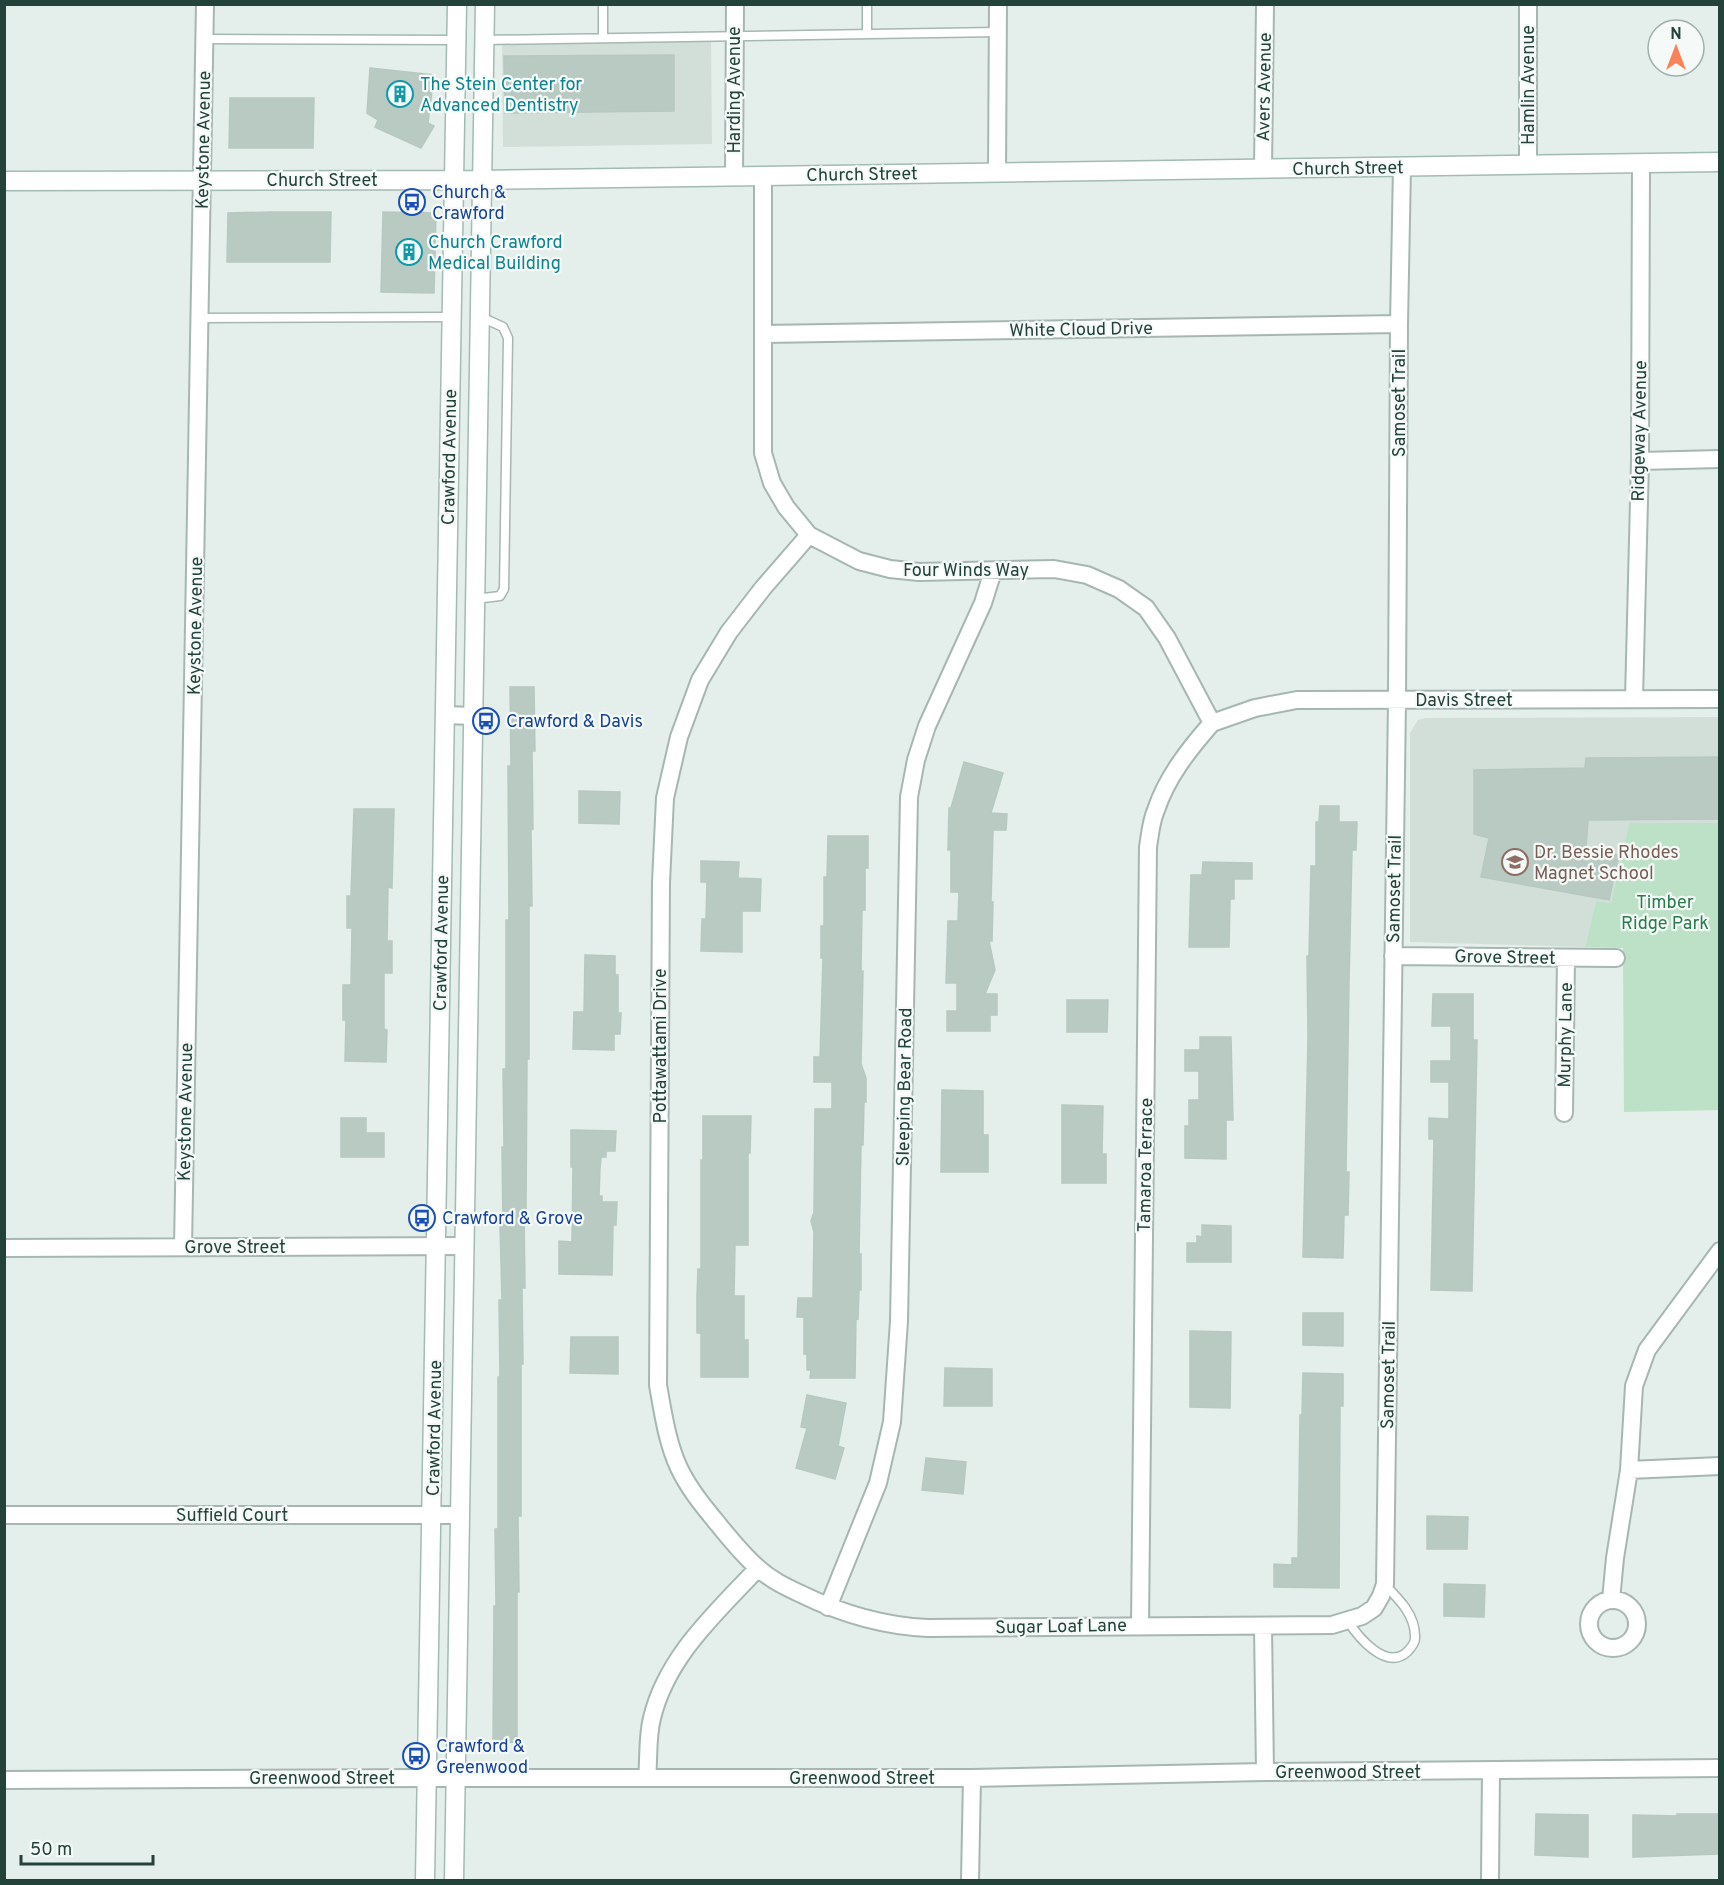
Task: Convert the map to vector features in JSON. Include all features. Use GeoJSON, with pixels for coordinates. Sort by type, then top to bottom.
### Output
{"type":"FeatureCollection","features":[{"type":"Feature","properties":{"kind":"main road","name":"Crawford Avenue"},"geometry":{"type":"LineString","coordinates":[[425,1881],[457,4]]}},
{"type":"Feature","properties":{"kind":"main road","name":"Crawford Avenue"},"geometry":{"type":"LineString","coordinates":[[454,1881],[485,4]]}},
{"type":"Feature","properties":{"kind":"main road","name":"Church Street"},"geometry":{"type":"LineString","coordinates":[[4,181],[482,180],[1719,162]]}},
{"type":"Feature","properties":{"kind":"street","name":"Keystone Avenue"},"geometry":{"type":"LineString","coordinates":[[183,1247],[205,4]]}},
{"type":"Feature","properties":{"kind":"street","name":"Harding Avenue"},"geometry":{"type":"LineString","coordinates":[[734,176],[735,4]]}},
{"type":"Feature","properties":{"kind":"street"},"geometry":{"type":"LineString","coordinates":[[997,172],[998,4]]}},
{"type":"Feature","properties":{"kind":"street","name":"Avers Avenue"},"geometry":{"type":"LineString","coordinates":[[1263,169],[1265,4]]}},
{"type":"Feature","properties":{"kind":"street","name":"Hamlin Avenue"},"geometry":{"type":"LineString","coordinates":[[1528,4],[1528,165]]}},
{"type":"Feature","properties":{"kind":"street","name":"Ridgeway Avenue"},"geometry":{"type":"LineString","coordinates":[[1634,699],[1640,461],[1641,164]]}},
{"type":"Feature","properties":{"kind":"street","name":"Samoset Trail"},"geometry":{"type":"LineString","coordinates":[[1374,1608],[1385,1584],[1402,167]]}},
{"type":"Feature","properties":{"kind":"street","name":"Four Winds Way"},"geometry":{"type":"LineString","coordinates":[[763,176],[763,453],[772,483],[786,507],[809,536],[859,561],[890,569],[919,572],[1054,569],[1087,575],[1119,589],[1146,609],[1167,638],[1212,723]]}},
{"type":"Feature","properties":{"kind":"street","name":"White Cloud Drive"},"geometry":{"type":"LineString","coordinates":[[764,334],[1399,324]]}},
{"type":"Feature","properties":{"kind":"street"},"geometry":{"type":"LineString","coordinates":[[1640,461],[1719,459]]}},
{"type":"Feature","properties":{"kind":"street","name":"Pottawattami Drive"},"geometry":{"type":"LineString","coordinates":[[758,1568],[699,1501],[679,1468],[667,1432],[658,1385],[662,882],[665,798],[679,737],[700,680],[729,632],[763,588],[809,536]]}},
{"type":"Feature","properties":{"kind":"street","name":"Sleeping Bear Road"},"geometry":{"type":"LineString","coordinates":[[828,1607],[878,1483],[892,1422],[899,1321],[909,797],[916,760],[927,726],[983,603],[993,571]]}},
{"type":"Feature","properties":{"kind":"street","name":"Davis Street"},"geometry":{"type":"LineString","coordinates":[[1212,723],[1255,708],[1297,700],[1719,699]]}},
{"type":"Feature","properties":{"kind":"street"},"geometry":{"type":"LineString","coordinates":[[445,716],[474,716]]}},
{"type":"Feature","properties":{"kind":"street","name":"Tamaroa Terrace"},"geometry":{"type":"LineString","coordinates":[[1140,1625],[1148,847],[1155,811],[1168,782],[1188,750],[1212,723]]}},
{"type":"Feature","properties":{"kind":"street","name":"Grove Street"},"geometry":{"type":"LineString","coordinates":[[1393,956],[1616,958]]}},
{"type":"Feature","properties":{"kind":"street","name":"Murphy Lane"},"geometry":{"type":"LineString","coordinates":[[1564,1113],[1566,958]]}},
{"type":"Feature","properties":{"kind":"street","name":"Grove Street"},"geometry":{"type":"LineString","coordinates":[[4,1248],[465,1246]]}},
{"type":"Feature","properties":{"kind":"street"},"geometry":{"type":"LineString","coordinates":[[1611,1600],[1629,1470],[1634,1386],[1647,1350],[1719,1251]]}},
{"type":"Feature","properties":{"kind":"street"},"geometry":{"type":"LineString","coordinates":[[1629,1470],[1719,1466]]}},
{"type":"Feature","properties":{"kind":"street","name":"Suffield Court"},"geometry":{"type":"LineString","coordinates":[[4,1515],[460,1515]]}},
{"type":"Feature","properties":{"kind":"street"},"geometry":{"type":"LineString","coordinates":[[647,1778],[652,1719],[665,1680],[679,1657],[758,1568]]}},
{"type":"Feature","properties":{"kind":"street","name":"Sugar Loaf Lane"},"geometry":{"type":"LineString","coordinates":[[758,1568],[778,1583],[828,1607],[852,1616],[903,1627],[1332,1625],[1362,1616],[1374,1608]]}},
{"type":"Feature","properties":{"kind":"street"},"geometry":{"type":"LineString","coordinates":[[1263,1626],[1265,1772]]}},
{"type":"Feature","properties":{"kind":"street","name":"Greenwood Street"},"geometry":{"type":"LineString","coordinates":[[4,1780],[972,1778],[1265,1772],[1719,1768]]}},
{"type":"Feature","properties":{"kind":"street"},"geometry":{"type":"LineString","coordinates":[[1490,1881],[1491,1771]]}},
{"type":"Feature","properties":{"kind":"street"},"geometry":{"type":"LineString","coordinates":[[970,1881],[972,1778]]}},
{"type":"Feature","properties":{"kind":"lane"},"geometry":{"type":"LineString","coordinates":[[603,4],[603,38]]}},
{"type":"Feature","properties":{"kind":"lane"},"geometry":{"type":"LineString","coordinates":[[867,4],[867,34]]}},
{"type":"Feature","properties":{"kind":"lane"},"geometry":{"type":"LineString","coordinates":[[484,40],[998,32]]}},
{"type":"Feature","properties":{"kind":"lane"},"geometry":{"type":"LineString","coordinates":[[204,39],[456,40]]}},
{"type":"Feature","properties":{"kind":"lane"},"geometry":{"type":"LineString","coordinates":[[200,318],[451,317]]}},
{"type":"Feature","properties":{"kind":"lane"},"geometry":{"type":"LineString","coordinates":[[476,599],[500,596],[504,589],[508,338],[503,327],[480,317]]}},
{"type":"Feature","properties":{"kind":"lane"},"geometry":{"type":"LineString","coordinates":[[1348,1621],[1360,1639],[1375,1651],[1392,1658],[1402,1656],[1411,1648],[1416,1639],[1412,1621],[1402,1602],[1385,1584]]}},
{"type":"Feature","properties":{"kind":"shaded area"},"geometry":{"type":"Polygon","coordinates":[[[711,41],[712,144],[503,147],[502,43],[711,41]]]}},
{"type":"Feature","properties":{"kind":"shaded area","name":"Dr. Bessie Rhodes Magnet School"},"geometry":{"type":"Polygon","coordinates":[[[1719,717],[1719,823],[1629,823],[1611,903],[1596,901],[1585,947],[1410,942],[1410,733],[1418,720],[1425,718],[1719,717]]]}},
{"type":"Feature","properties":{"kind":"green space","name":"Timber Ridge Park"},"geometry":{"type":"Polygon","coordinates":[[[1629,823],[1719,823],[1719,1110],[1624,1112],[1623,948],[1585,947],[1596,901],[1611,903],[1629,823]]]}},
{"type":"Feature","properties":{"kind":"building"},"geometry":{"type":"Polygon","coordinates":[[[674,55],[674,111],[505,113],[504,56],[674,55]]]}},
{"type":"Feature","properties":{"kind":"building","name":"The Stein Center for Advanced Dentistry"},"geometry":{"type":"Polygon","coordinates":[[[370,68],[434,75],[428,123],[434,126],[421,148],[375,127],[378,120],[367,113],[370,68]]]}},
{"type":"Feature","properties":{"kind":"building"},"geometry":{"type":"Polygon","coordinates":[[[230,98],[314,98],[313,148],[229,148],[230,98]]]}},
{"type":"Feature","properties":{"kind":"building"},"geometry":{"type":"Polygon","coordinates":[[[331,212],[330,262],[227,262],[228,213],[331,212]]]}},
{"type":"Feature","properties":{"kind":"building","name":"Church Crawford Medical Building"},"geometry":{"type":"Polygon","coordinates":[[[383,212],[436,213],[434,293],[381,292],[383,212]]]}},
{"type":"Feature","properties":{"kind":"building"},"geometry":{"type":"Polygon","coordinates":[[[510,687],[534,687],[535,751],[532,751],[532,906],[529,906],[529,1059],[527,1059],[526,1211],[524,1211],[525,1288],[522,1288],[523,1364],[521,1364],[521,1516],[518,1516],[517,1742],[493,1743],[495,1529],[498,1529],[499,1300],[502,1300],[500,1224],[503,1224],[503,1069],[506,1069],[506,920],[509,920],[510,687]]]}},
{"type":"Feature","properties":{"kind":"building"},"geometry":{"type":"Polygon","coordinates":[[[1719,757],[1719,819],[1588,820],[1586,849],[1619,855],[1609,900],[1481,877],[1489,838],[1474,834],[1474,770],[1585,768],[1586,758],[1719,757]]]}},
{"type":"Feature","properties":{"kind":"building"},"geometry":{"type":"Polygon","coordinates":[[[964,762],[1003,773],[991,813],[1007,814],[1006,830],[993,830],[992,941],[989,941],[995,970],[985,994],[997,994],[997,1015],[990,1015],[990,1031],[947,1031],[947,1011],[957,1011],[957,983],[946,983],[948,921],[958,921],[959,892],[951,892],[951,850],[948,850],[949,808],[951,808],[964,762]]]}},
{"type":"Feature","properties":{"kind":"building"},"geometry":{"type":"Polygon","coordinates":[[[579,791],[620,792],[619,824],[579,823],[579,791]]]}},
{"type":"Feature","properties":{"kind":"building"},"geometry":{"type":"Polygon","coordinates":[[[1320,806],[1339,806],[1339,822],[1357,822],[1356,850],[1352,850],[1346,1172],[1349,1172],[1348,1215],[1344,1215],[1343,1258],[1303,1257],[1308,1038],[1307,956],[1309,956],[1311,866],[1316,866],[1316,822],[1319,822],[1320,806]]]}},
{"type":"Feature","properties":{"kind":"building"},"geometry":{"type":"Polygon","coordinates":[[[354,809],[394,809],[392,888],[388,887],[387,941],[392,941],[392,973],[384,973],[386,1062],[345,1061],[346,1020],[343,1020],[343,985],[351,985],[352,928],[347,928],[347,896],[351,896],[354,809]]]}},
{"type":"Feature","properties":{"kind":"building"},"geometry":{"type":"Polygon","coordinates":[[[828,836],[868,836],[865,910],[862,910],[861,971],[863,971],[861,1064],[866,1078],[866,1102],[864,1102],[863,1145],[861,1145],[859,1254],[861,1254],[861,1290],[859,1290],[858,1319],[856,1318],[855,1378],[810,1378],[811,1370],[807,1370],[807,1354],[804,1354],[804,1317],[797,1317],[798,1298],[813,1298],[814,1232],[811,1221],[814,1212],[815,1109],[832,1109],[832,1082],[814,1082],[814,1057],[820,1057],[823,958],[821,958],[821,926],[824,926],[824,877],[827,877],[828,836]]]}},
{"type":"Feature","properties":{"kind":"building"},"geometry":{"type":"Polygon","coordinates":[[[701,861],[739,862],[738,878],[761,879],[760,911],[742,911],[742,952],[701,951],[702,919],[706,919],[707,882],[701,882],[701,861]]]}},
{"type":"Feature","properties":{"kind":"building"},"geometry":{"type":"Polygon","coordinates":[[[1203,862],[1252,863],[1252,879],[1234,879],[1234,899],[1230,899],[1229,947],[1189,947],[1191,875],[1202,875],[1203,862]]]}},
{"type":"Feature","properties":{"kind":"building"},"geometry":{"type":"Polygon","coordinates":[[[585,955],[615,956],[615,975],[618,975],[618,1013],[621,1013],[620,1034],[614,1034],[614,1050],[573,1049],[574,1012],[584,1012],[585,955]]]}},
{"type":"Feature","properties":{"kind":"building"},"geometry":{"type":"Polygon","coordinates":[[[1433,994],[1473,994],[1473,1040],[1477,1040],[1472,1291],[1431,1290],[1434,1139],[1429,1139],[1429,1118],[1449,1119],[1449,1082],[1431,1082],[1431,1061],[1451,1061],[1451,1026],[1432,1026],[1433,994]]]}},
{"type":"Feature","properties":{"kind":"building"},"geometry":{"type":"Polygon","coordinates":[[[1067,1000],[1108,1000],[1107,1032],[1067,1032],[1067,1000]]]}},
{"type":"Feature","properties":{"kind":"building"},"geometry":{"type":"Polygon","coordinates":[[[1200,1037],[1231,1037],[1233,1120],[1226,1120],[1226,1159],[1185,1158],[1185,1126],[1189,1126],[1189,1100],[1199,1100],[1199,1071],[1185,1071],[1185,1050],[1200,1050],[1200,1037]]]}},
{"type":"Feature","properties":{"kind":"building"},"geometry":{"type":"Polygon","coordinates":[[[942,1090],[983,1091],[983,1135],[988,1135],[988,1172],[941,1172],[942,1090]]]}},
{"type":"Feature","properties":{"kind":"building"},"geometry":{"type":"Polygon","coordinates":[[[1062,1105],[1103,1106],[1102,1154],[1106,1154],[1106,1183],[1062,1183],[1062,1105]]]}},
{"type":"Feature","properties":{"kind":"building"},"geometry":{"type":"Polygon","coordinates":[[[703,1116],[751,1116],[750,1153],[748,1153],[748,1245],[735,1245],[734,1296],[744,1296],[744,1340],[748,1340],[748,1377],[701,1377],[701,1333],[697,1333],[697,1296],[698,1269],[701,1269],[703,1116]]]}},
{"type":"Feature","properties":{"kind":"building"},"geometry":{"type":"Polygon","coordinates":[[[341,1118],[366,1118],[366,1133],[384,1133],[384,1157],[341,1157],[341,1118]]]}},
{"type":"Feature","properties":{"kind":"building"},"geometry":{"type":"Polygon","coordinates":[[[571,1130],[616,1131],[615,1151],[606,1151],[606,1157],[601,1157],[599,1196],[602,1196],[602,1202],[617,1202],[616,1225],[613,1225],[612,1275],[559,1274],[559,1241],[572,1242],[571,1130]]]}},
{"type":"Feature","properties":{"kind":"building"},"geometry":{"type":"Polygon","coordinates":[[[1202,1225],[1231,1226],[1231,1262],[1187,1262],[1187,1243],[1197,1243],[1197,1236],[1202,1237],[1202,1225]]]}},
{"type":"Feature","properties":{"kind":"building"},"geometry":{"type":"Polygon","coordinates":[[[1303,1313],[1343,1313],[1343,1346],[1303,1345],[1303,1313]]]}},
{"type":"Feature","properties":{"kind":"building"},"geometry":{"type":"Polygon","coordinates":[[[1190,1331],[1231,1332],[1230,1408],[1190,1407],[1190,1331]]]}},
{"type":"Feature","properties":{"kind":"building"},"geometry":{"type":"Polygon","coordinates":[[[571,1337],[618,1337],[618,1374],[570,1373],[571,1337]]]}},
{"type":"Feature","properties":{"kind":"building"},"geometry":{"type":"Polygon","coordinates":[[[945,1368],[992,1369],[992,1406],[944,1406],[945,1368]]]}},
{"type":"Feature","properties":{"kind":"building"},"geometry":{"type":"Polygon","coordinates":[[[1303,1373],[1343,1374],[1343,1406],[1340,1406],[1339,1588],[1274,1587],[1274,1564],[1292,1565],[1292,1558],[1298,1558],[1300,1415],[1302,1415],[1303,1373]]]}},
{"type":"Feature","properties":{"kind":"building"},"geometry":{"type":"Polygon","coordinates":[[[807,1395],[846,1403],[838,1446],[844,1448],[835,1479],[796,1468],[807,1428],[801,1427],[807,1395]]]}},
{"type":"Feature","properties":{"kind":"building"},"geometry":{"type":"Polygon","coordinates":[[[926,1458],[966,1462],[963,1494],[922,1490],[926,1458]]]}},
{"type":"Feature","properties":{"kind":"building"},"geometry":{"type":"Polygon","coordinates":[[[1427,1516],[1468,1517],[1467,1549],[1427,1549],[1427,1516]]]}},
{"type":"Feature","properties":{"kind":"building"},"geometry":{"type":"Polygon","coordinates":[[[1444,1584],[1485,1585],[1484,1617],[1444,1616],[1444,1584]]]}},
{"type":"Feature","properties":{"kind":"building"},"geometry":{"type":"Polygon","coordinates":[[[1536,1814],[1588,1815],[1588,1857],[1535,1855],[1536,1814]]]}},
{"type":"Feature","properties":{"kind":"building"},"geometry":{"type":"Polygon","coordinates":[[[1677,1814],[1719,1814],[1719,1854],[1633,1857],[1633,1815],[1677,1816],[1677,1814]]]}},
{"type":"Feature","properties":{"kind":"place","name":"The Stein Center for Advanced Dentistry"},"geometry":{"type":"Point","coordinates":[400,94]}},
{"type":"Feature","properties":{"kind":"place","name":"Church & Crawford"},"geometry":{"type":"Point","coordinates":[412,202]}},
{"type":"Feature","properties":{"kind":"place","name":"Church Crawford Medical Building"},"geometry":{"type":"Point","coordinates":[409,252]}},
{"type":"Feature","properties":{"kind":"place","name":"Crawford & Davis"},"geometry":{"type":"Point","coordinates":[486,721]}},
{"type":"Feature","properties":{"kind":"place","name":"Dr. Bessie Rhodes Magnet School"},"geometry":{"type":"Point","coordinates":[1515,862]}},
{"type":"Feature","properties":{"kind":"place","name":"Crawford & Grove"},"geometry":{"type":"Point","coordinates":[422,1218]}},
{"type":"Feature","properties":{"kind":"place","name":"Crawford & Greenwood"},"geometry":{"type":"Point","coordinates":[416,1756]}}]}
